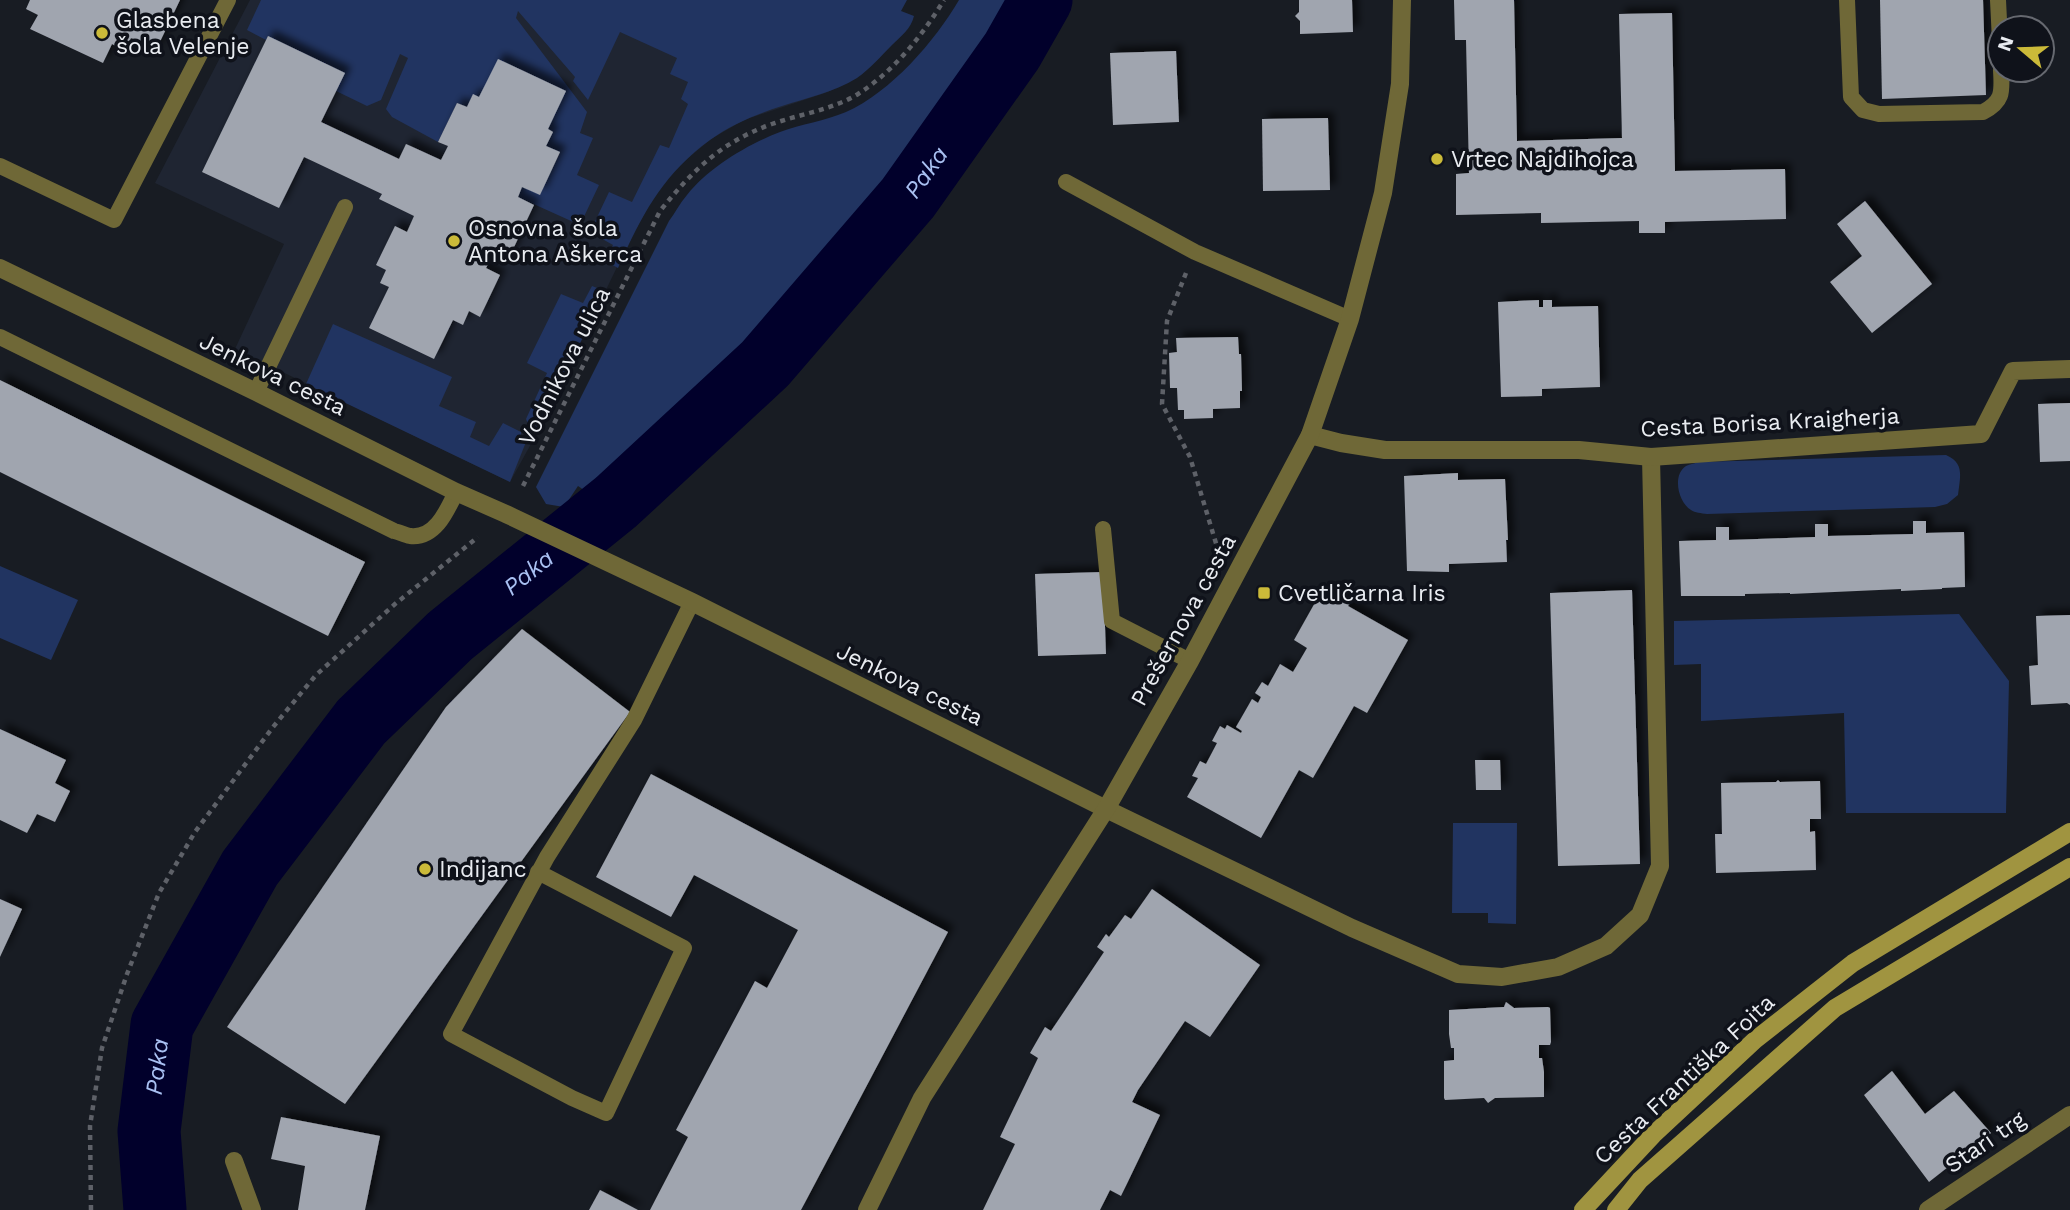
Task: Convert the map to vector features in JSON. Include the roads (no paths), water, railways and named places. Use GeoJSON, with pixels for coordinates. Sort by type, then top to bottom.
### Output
{"type":"FeatureCollection","features":[{"type":"Feature","properties":{"kind":"main road","name":"Cesta Františka Foita"},"geometry":{"type":"LineString","coordinates":[[1583,1210],[1653,1135],[1755,1040],[1842,971],[2070,832]]}},
{"type":"Feature","properties":{"kind":"main road","name":"Cesta Františka Foita"},"geometry":{"type":"LineString","coordinates":[[1616,1210],[1640,1180],[1835,1008],[2070,867]]}},
{"type":"Feature","properties":{"kind":"street","name":"Prešernova cesta"},"geometry":{"type":"LineString","coordinates":[[867,1210],[922,1098],[1106,809],[1190,662],[1310,435],[1350,319],[1383,194],[1400,84],[1402,0]]}},
{"type":"Feature","properties":{"kind":"street","name":"Jenkova cesta"},"geometry":{"type":"LineString","coordinates":[[0,268],[456,492],[691,602],[1106,809],[1352,928],[1458,974],[1502,977],[1558,967],[1606,946],[1640,915],[1660,866],[1651,457]]}},
{"type":"Feature","properties":{"kind":"street","name":"Cesta Borisa Kraigherja"},"geometry":{"type":"LineString","coordinates":[[1310,435],[1385,450],[1578,450],[1651,457],[1981,434],[2013,371],[2070,369]]}},
{"type":"Feature","properties":{"kind":"street","name":"Stari trg"},"geometry":{"type":"LineString","coordinates":[[1928,1210],[2070,1115]]}},
{"type":"Feature","properties":{"kind":"street"},"geometry":{"type":"LineString","coordinates":[[234,1161],[252,1210]]}},
{"type":"Feature","properties":{"kind":"lane"},"geometry":{"type":"LineString","coordinates":[[0,166],[114,220],[228,0]]}},
{"type":"Feature","properties":{"kind":"lane"},"geometry":{"type":"LineString","coordinates":[[1847,0],[1851,97],[1863,110],[1880,114],[1983,112],[1995,106],[2002,92],[2002,84]]}},
{"type":"Feature","properties":{"kind":"lane"},"geometry":{"type":"LineString","coordinates":[[1066,183],[1195,252],[1350,319]]}},
{"type":"Feature","properties":{"kind":"lane"},"geometry":{"type":"LineString","coordinates":[[256,392],[345,208]]}},
{"type":"Feature","properties":{"kind":"lane"},"geometry":{"type":"LineString","coordinates":[[0,337],[394,531],[412,536],[430,532],[444,516],[456,492]]}},
{"type":"Feature","properties":{"kind":"lane"},"geometry":{"type":"LineString","coordinates":[[1103,529],[1112,621],[1190,662]]}},
{"type":"Feature","properties":{"kind":"lane"},"geometry":{"type":"LineString","coordinates":[[538,872],[684,948],[606,1113],[450,1034],[538,872],[634,720],[691,602]]}},
{"type":"Feature","properties":{"kind":"waterway","name":"Paka"},"geometry":{"type":"LineString","coordinates":[[155,1210],[149,1131],[162,1025],[250,868],[361,722],[450,636],[616,502],[765,364],[908,198],[1012,51],[1041,0]]}},
{"type":"Feature","properties":{"kind":"place","name":"Glasbena šola Velenje"},"geometry":{"type":"Point","coordinates":[102,33]}},
{"type":"Feature","properties":{"kind":"place","name":"Vrtec Najdihojca"},"geometry":{"type":"Point","coordinates":[1437,159]}},
{"type":"Feature","properties":{"kind":"place","name":"Osnovna šola Antona Aškerca"},"geometry":{"type":"Point","coordinates":[454,241]}},
{"type":"Feature","properties":{"kind":"place","name":"Cvetličarna Iris"},"geometry":{"type":"Point","coordinates":[1264,593]}},
{"type":"Feature","properties":{"kind":"place","name":"Indijanc"},"geometry":{"type":"Point","coordinates":[425,869]}}]}
